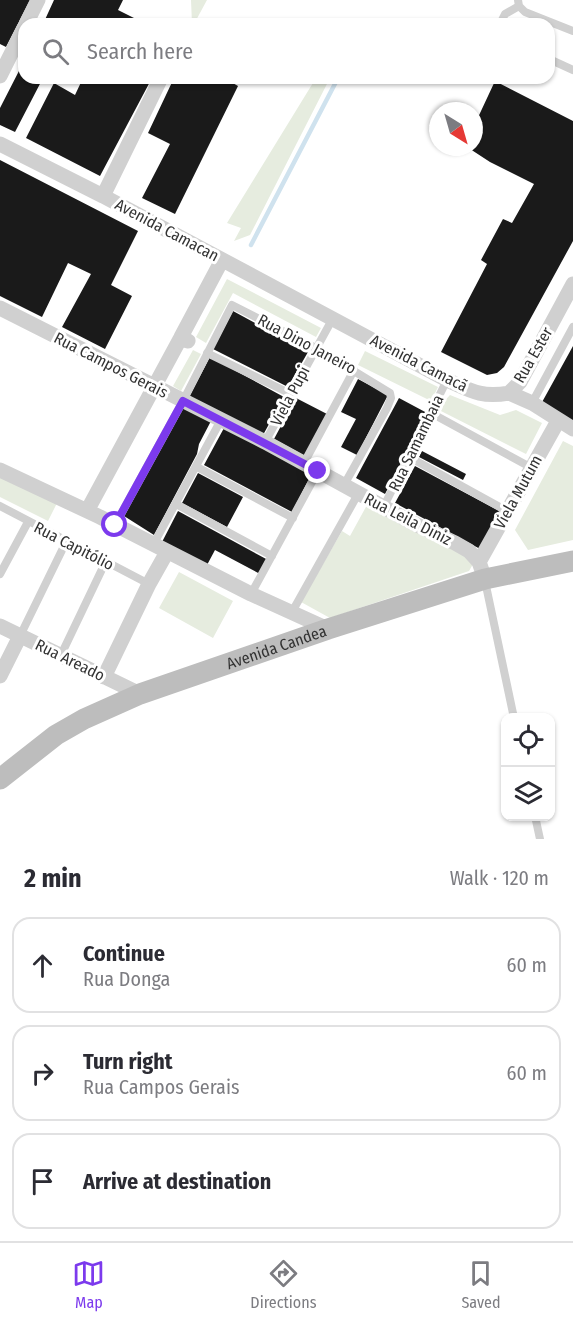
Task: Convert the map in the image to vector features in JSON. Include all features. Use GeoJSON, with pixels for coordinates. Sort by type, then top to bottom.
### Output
{"type":"FeatureCollection","features":[{"type":"Feature","properties":{"kind":"main road","name":"Avenida Candea"},"geometry":{"type":"LineString","coordinates":[[0,779],[56,735],[84,719],[140,694],[328,629],[482,571],[573,561]]}},
{"type":"Feature","properties":{"kind":"street"},"geometry":{"type":"LineString","coordinates":[[29,18],[38,0]]}},
{"type":"Feature","properties":{"kind":"street"},"geometry":{"type":"LineString","coordinates":[[0,76],[18,40]]}},
{"type":"Feature","properties":{"kind":"street"},"geometry":{"type":"LineString","coordinates":[[103,196],[158,84]]}},
{"type":"Feature","properties":{"kind":"street","name":"Avenida Camacan"},"geometry":{"type":"LineString","coordinates":[[0,144],[333,318]]}},
{"type":"Feature","properties":{"kind":"street"},"geometry":{"type":"LineString","coordinates":[[87,511],[180,339],[188,341],[181,337],[222,260]]}},
{"type":"Feature","properties":{"kind":"street","name":"Rua Ester"},"geometry":{"type":"LineString","coordinates":[[509,393],[520,382],[573,284]]}},
{"type":"Feature","properties":{"kind":"street","name":"Rua Campos Gerais"},"geometry":{"type":"LineString","coordinates":[[0,308],[318,471]]}},
{"type":"Feature","properties":{"kind":"street","name":"Avenida Camacã"},"geometry":{"type":"LineString","coordinates":[[333,318],[447,380],[477,393],[491,396],[509,393]]}},
{"type":"Feature","properties":{"kind":"street"},"geometry":{"type":"LineString","coordinates":[[509,393],[532,403],[573,429]]}},
{"type":"Feature","properties":{"kind":"street","name":"Viela Mutum"},"geometry":{"type":"LineString","coordinates":[[482,571],[507,511],[558,421]]}},
{"type":"Feature","properties":{"kind":"street"},"geometry":{"type":"LineString","coordinates":[[0,470],[251,594],[328,629]]}},
{"type":"Feature","properties":{"kind":"street","name":"Rua Leila Diniz"},"geometry":{"type":"LineString","coordinates":[[318,471],[469,551],[482,571]]}},
{"type":"Feature","properties":{"kind":"street"},"geometry":{"type":"LineString","coordinates":[[104,677],[167,552]]}},
{"type":"Feature","properties":{"kind":"street","name":"Rua Areado"},"geometry":{"type":"LineString","coordinates":[[0,626],[140,694]]}},
{"type":"Feature","properties":{"kind":"street"},"geometry":{"type":"LineString","coordinates":[[0,676],[20,636]]}},
{"type":"Feature","properties":{"kind":"lane"},"geometry":{"type":"LineString","coordinates":[[503,18],[519,3],[525,12],[540,18]]}},
{"type":"Feature","properties":{"kind":"lane"},"geometry":{"type":"LineString","coordinates":[[555,24],[573,31]]}},
{"type":"Feature","properties":{"kind":"lane"},"geometry":{"type":"LineString","coordinates":[[555,62],[573,70]]}},
{"type":"Feature","properties":{"kind":"lane","name":"Rua Dino Janeiro"},"geometry":{"type":"LineString","coordinates":[[207,352],[231,305],[354,369],[390,393],[391,398],[344,485]]}},
{"type":"Feature","properties":{"kind":"lane","name":"Viela Pupi"},"geometry":{"type":"LineString","coordinates":[[265,442],[333,318]]}},
{"type":"Feature","properties":{"kind":"lane"},"geometry":{"type":"LineString","coordinates":[[532,403],[573,327]]}},
{"type":"Feature","properties":{"kind":"lane"},"geometry":{"type":"LineString","coordinates":[[115,525],[183,401],[207,352],[291,394]]}},
{"type":"Feature","properties":{"kind":"lane"},"geometry":{"type":"LineString","coordinates":[[304,463],[354,369]]}},
{"type":"Feature","properties":{"kind":"lane","name":"Rua Samambaia"},"geometry":{"type":"LineString","coordinates":[[384,506],[447,380]]}},
{"type":"Feature","properties":{"kind":"lane"},"geometry":{"type":"LineString","coordinates":[[431,413],[532,468]]}},
{"type":"Feature","properties":{"kind":"lane"},"geometry":{"type":"LineString","coordinates":[[153,545],[221,420]]}},
{"type":"Feature","properties":{"kind":"lane"},"geometry":{"type":"LineString","coordinates":[[409,457],[507,511]]}},
{"type":"Feature","properties":{"kind":"lane"},"geometry":{"type":"LineString","coordinates":[[197,466],[293,518]]}},
{"type":"Feature","properties":{"kind":"lane"},"geometry":{"type":"LineString","coordinates":[[251,594],[318,471]]}},
{"type":"Feature","properties":{"kind":"lane"},"geometry":{"type":"LineString","coordinates":[[292,612],[358,494]]}},
{"type":"Feature","properties":{"kind":"lane"},"geometry":{"type":"LineString","coordinates":[[176,504],[272,556]]}},
{"type":"Feature","properties":{"kind":"lane","name":"Rua Capitólio"},"geometry":{"type":"LineString","coordinates":[[0,506],[149,584]]}},
{"type":"Feature","properties":{"kind":"lane"},"geometry":{"type":"LineString","coordinates":[[0,574],[28,522]]}},
{"type":"Feature","properties":{"kind":"lane"},"geometry":{"type":"LineString","coordinates":[[20,636],[66,542]]}},
{"type":"Feature","properties":{"kind":"lane"},"geometry":{"type":"LineString","coordinates":[[61,656],[105,562]]}},
{"type":"Feature","properties":{"kind":"lane"},"geometry":{"type":"LineString","coordinates":[[482,571],[513,713]]}},
{"type":"Feature","properties":{"kind":"lane"},"geometry":{"type":"LineString","coordinates":[[536,821],[540,839]]}},
{"type":"Feature","properties":{"kind":"shaded area"},"geometry":{"type":"Polygon","coordinates":[[[191,0],[207,0],[197,18],[192,18],[191,0]]]}},
{"type":"Feature","properties":{"kind":"shaded area"},"geometry":{"type":"Polygon","coordinates":[[[312,84],[327,84],[250,235],[234,241],[241,228],[227,223],[312,84]]]}},
{"type":"Feature","properties":{"kind":"shaded area"},"geometry":{"type":"Polygon","coordinates":[[[227,279],[321,328],[316,337],[233,293],[206,343],[196,337],[227,279]]]}},
{"type":"Feature","properties":{"kind":"shaded area"},"geometry":{"type":"Polygon","coordinates":[[[193,350],[201,354],[181,391],[173,386],[193,350]]]}},
{"type":"Feature","properties":{"kind":"shaded area"},"geometry":{"type":"Polygon","coordinates":[[[365,351],[438,387],[431,401],[358,365],[365,351]]]}},
{"type":"Feature","properties":{"kind":"shaded area"},"geometry":{"type":"Polygon","coordinates":[[[450,395],[500,415],[516,410],[542,423],[526,454],[437,409],[450,395]]]}},
{"type":"Feature","properties":{"kind":"shaded area"},"geometry":{"type":"Polygon","coordinates":[[[563,441],[573,446],[573,540],[528,550],[515,530],[563,441]]]}},
{"type":"Feature","properties":{"kind":"shaded area"},"geometry":{"type":"Polygon","coordinates":[[[0,475],[57,503],[48,521],[0,497],[0,475]]]}},
{"type":"Feature","properties":{"kind":"shaded area"},"geometry":{"type":"Polygon","coordinates":[[[367,505],[476,559],[469,571],[330,618],[301,602],[342,531],[350,536],[367,505]]]}},
{"type":"Feature","properties":{"kind":"shaded area"},"geometry":{"type":"Polygon","coordinates":[[[179,572],[233,601],[213,638],[159,608],[179,572]]]}},
{"type":"Feature","properties":{"kind":"building"},"geometry":{"type":"Polygon","coordinates":[[[0,0],[30,0],[21,18],[18,18],[18,24],[6,47],[0,44],[0,0]]]}},
{"type":"Feature","properties":{"kind":"building"},"geometry":{"type":"Polygon","coordinates":[[[54,0],[123,0],[118,10],[134,18],[46,18],[54,0]]]}},
{"type":"Feature","properties":{"kind":"building"},"geometry":{"type":"Polygon","coordinates":[[[18,73],[18,84],[40,84],[15,132],[0,125],[0,108],[18,73]]]}},
{"type":"Feature","properties":{"kind":"building"},"geometry":{"type":"Polygon","coordinates":[[[53,84],[75,95],[80,84],[149,84],[100,176],[26,138],[53,84]]]}},
{"type":"Feature","properties":{"kind":"building"},"geometry":{"type":"Polygon","coordinates":[[[171,84],[234,84],[238,86],[175,214],[142,198],[170,144],[148,133],[171,84]]]}},
{"type":"Feature","properties":{"kind":"building"},"geometry":{"type":"Polygon","coordinates":[[[494,84],[501,84],[573,121],[573,241],[504,367],[497,373],[487,375],[441,352],[487,264],[481,260],[503,219],[512,223],[534,184],[481,156],[483,156],[483,107],[494,84]]]}},
{"type":"Feature","properties":{"kind":"building"},"geometry":{"type":"Polygon","coordinates":[[[0,160],[138,231],[111,285],[132,296],[105,349],[62,327],[91,274],[68,263],[42,317],[0,296],[0,160]]]}},
{"type":"Feature","properties":{"kind":"building"},"geometry":{"type":"Polygon","coordinates":[[[233,311],[308,352],[288,387],[213,349],[233,311]]]}},
{"type":"Feature","properties":{"kind":"building"},"geometry":{"type":"Polygon","coordinates":[[[573,346],[573,421],[541,404],[573,346]]]}},
{"type":"Feature","properties":{"kind":"building"},"geometry":{"type":"Polygon","coordinates":[[[210,357],[284,397],[263,435],[189,397],[210,357]]]}},
{"type":"Feature","properties":{"kind":"building"},"geometry":{"type":"Polygon","coordinates":[[[358,379],[388,395],[357,455],[341,447],[356,419],[341,412],[358,379]]]}},
{"type":"Feature","properties":{"kind":"building"},"geometry":{"type":"Polygon","coordinates":[[[296,398],[327,414],[305,456],[274,439],[296,398]]]}},
{"type":"Feature","properties":{"kind":"building"},"geometry":{"type":"Polygon","coordinates":[[[399,398],[427,413],[385,494],[356,478],[399,398]]]}},
{"type":"Feature","properties":{"kind":"building"},"geometry":{"type":"Polygon","coordinates":[[[182,406],[211,421],[199,444],[197,454],[154,535],[124,516],[182,406]]]}},
{"type":"Feature","properties":{"kind":"building"},"geometry":{"type":"Polygon","coordinates":[[[224,428],[312,473],[292,512],[204,465],[224,428]]]}},
{"type":"Feature","properties":{"kind":"building"},"geometry":{"type":"Polygon","coordinates":[[[422,451],[466,474],[463,480],[419,457],[422,451]]]}},
{"type":"Feature","properties":{"kind":"building"},"geometry":{"type":"Polygon","coordinates":[[[415,466],[503,513],[482,550],[395,503],[415,466]]]}},
{"type":"Feature","properties":{"kind":"building"},"geometry":{"type":"Polygon","coordinates":[[[198,473],[243,497],[227,527],[182,503],[198,473]]]}},
{"type":"Feature","properties":{"kind":"building"},"geometry":{"type":"Polygon","coordinates":[[[178,511],[268,560],[260,574],[215,550],[207,565],[162,542],[178,511]]]}},
{"type":"Feature","properties":{"kind":"waterway"},"geometry":{"type":"LineString","coordinates":[[251,245],[335,84]]}},
{"type":"Feature","properties":{"kind":"route"},"geometry":{"type":"LineString","coordinates":[[115,525],[183,401],[318,471]]}}]}
